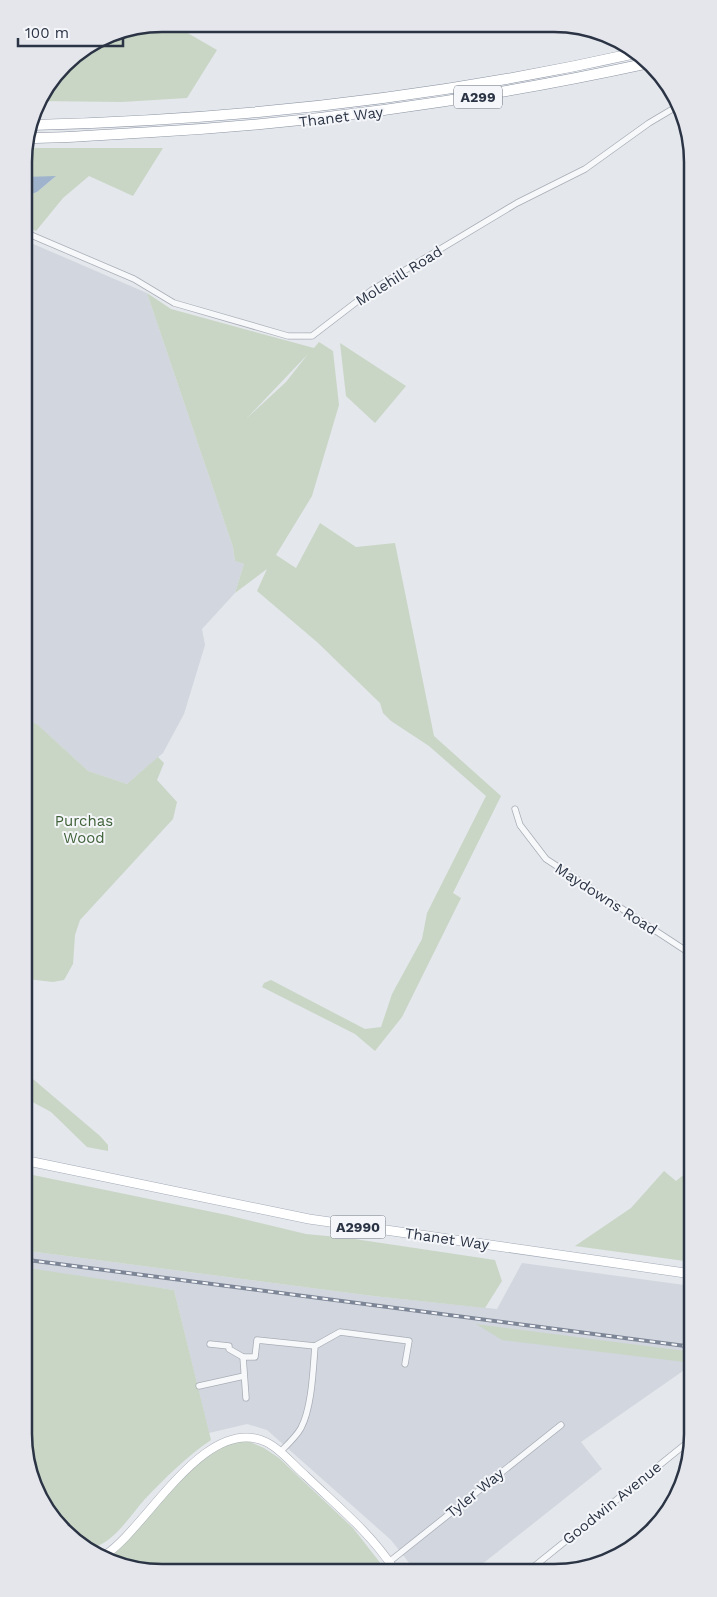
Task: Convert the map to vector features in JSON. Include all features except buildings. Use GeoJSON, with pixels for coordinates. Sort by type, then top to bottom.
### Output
{"type":"FeatureCollection","features":[{"type":"Feature","properties":{"kind":"highway","name":"Thanet Way"},"geometry":{"type":"LineString","coordinates":[[38,125],[302,109],[558,71],[628,55]]}},
{"type":"Feature","properties":{"kind":"highway","name":"Thanet Way"},"geometry":{"type":"LineString","coordinates":[[35,138],[231,128],[360,115],[558,83],[640,65]]}},
{"type":"Feature","properties":{"kind":"main road","name":"Thanet Way"},"geometry":{"type":"LineString","coordinates":[[32,1162],[309,1219],[684,1273]]}},
{"type":"Feature","properties":{"kind":"main road"},"geometry":{"type":"LineString","coordinates":[[108,1552],[124,1538],[172,1484],[222,1444],[237,1437],[251,1437],[266,1442],[280,1452],[366,1532],[390,1564]]}},
{"type":"Feature","properties":{"kind":"street","name":"Molehill Road"},"geometry":{"type":"LineString","coordinates":[[33,236],[134,279],[174,303],[288,336],[312,336],[372,290],[517,203],[585,169],[649,123],[673,109]]}},
{"type":"Feature","properties":{"kind":"street","name":"Maydowns Road"},"geometry":{"type":"LineString","coordinates":[[515,809],[520,825],[546,859],[684,949]]}},
{"type":"Feature","properties":{"kind":"street"},"geometry":{"type":"LineString","coordinates":[[210,1344],[229,1346],[228,1350],[243,1357],[255,1358],[257,1340],[315,1346],[340,1332],[409,1341],[405,1364]]}},
{"type":"Feature","properties":{"kind":"street"},"geometry":{"type":"LineString","coordinates":[[280,1452],[301,1428],[305,1416],[312,1383],[315,1346]]}},
{"type":"Feature","properties":{"kind":"street"},"geometry":{"type":"LineString","coordinates":[[243,1357],[246,1398]]}},
{"type":"Feature","properties":{"kind":"street"},"geometry":{"type":"LineString","coordinates":[[199,1386],[244,1376]]}},
{"type":"Feature","properties":{"kind":"street","name":"Tyler Way"},"geometry":{"type":"LineString","coordinates":[[394,1564],[561,1424]]}},
{"type":"Feature","properties":{"kind":"street","name":"Goodwin Avenue"},"geometry":{"type":"LineString","coordinates":[[537,1564],[684,1446]]}},
{"type":"Feature","properties":{"kind":"shaded area"},"geometry":{"type":"Polygon","coordinates":[[[33,244],[147,293],[233,547],[235,561],[244,564],[235,593],[202,629],[205,645],[184,714],[163,753],[127,784],[88,771],[38,725],[33,724],[33,244]]]}},
{"type":"Feature","properties":{"kind":"shaded area"},"geometry":{"type":"Polygon","coordinates":[[[32,1252],[373,1296],[497,1309],[522,1263],[684,1285],[684,1370],[581,1442],[602,1469],[482,1564],[410,1564],[391,1540],[267,1430],[247,1424],[209,1433],[174,1290],[32,1270],[32,1252]]]}},
{"type":"Feature","properties":{"kind":"green space"},"geometry":{"type":"Polygon","coordinates":[[[163,32],[186,32],[217,50],[187,98],[122,102],[48,101],[54,90],[77,65],[90,54],[121,39],[163,32]]]}},
{"type":"Feature","properties":{"kind":"green space"},"geometry":{"type":"Polygon","coordinates":[[[34,148],[163,148],[133,196],[89,176],[63,198],[36,231],[33,230],[33,194],[55,177],[33,177],[34,148]]]}},
{"type":"Feature","properties":{"kind":"green space"},"geometry":{"type":"Polygon","coordinates":[[[147,293],[171,309],[314,348],[319,342],[333,351],[339,405],[312,496],[276,555],[296,568],[320,523],[356,547],[395,543],[434,736],[501,796],[453,893],[461,898],[402,1017],[375,1051],[355,1034],[262,987],[264,983],[271,980],[365,1029],[381,1027],[392,994],[422,939],[427,913],[486,796],[429,746],[391,721],[383,713],[380,703],[317,642],[257,591],[267,569],[235,593],[244,564],[235,561],[233,547],[147,293]],[[308,354],[247,418],[286,382],[308,354]]]}},
{"type":"Feature","properties":{"kind":"green space"},"geometry":{"type":"Polygon","coordinates":[[[340,343],[406,386],[375,423],[346,396],[340,343]]]}},
{"type":"Feature","properties":{"kind":"green space","name":"Purchas Wood"},"geometry":{"type":"Polygon","coordinates":[[[33,723],[38,725],[88,771],[127,784],[158,757],[164,763],[157,780],[177,802],[173,819],[80,920],[75,935],[73,964],[64,980],[53,982],[32,980],[33,723]]]}},
{"type":"Feature","properties":{"kind":"green space"},"geometry":{"type":"Polygon","coordinates":[[[32,1078],[100,1136],[108,1145],[108,1151],[87,1147],[51,1112],[32,1102],[32,1078]]]}},
{"type":"Feature","properties":{"kind":"green space"},"geometry":{"type":"Polygon","coordinates":[[[664,1171],[676,1181],[684,1174],[684,1261],[575,1246],[631,1208],[664,1171]]]}},
{"type":"Feature","properties":{"kind":"green space"},"geometry":{"type":"Polygon","coordinates":[[[32,1175],[227,1215],[306,1234],[348,1238],[495,1260],[502,1281],[485,1308],[373,1296],[32,1252],[32,1175]]]}},
{"type":"Feature","properties":{"kind":"green space"},"geometry":{"type":"Polygon","coordinates":[[[32,1269],[174,1290],[211,1440],[168,1475],[115,1534],[97,1546],[84,1538],[59,1513],[42,1484],[37,1468],[32,1434],[32,1269]]]}},
{"type":"Feature","properties":{"kind":"green space"},"geometry":{"type":"Polygon","coordinates":[[[476,1324],[684,1351],[684,1362],[502,1340],[476,1324]]]}},
{"type":"Feature","properties":{"kind":"green space"},"geometry":{"type":"Polygon","coordinates":[[[234,1442],[250,1442],[264,1448],[279,1458],[353,1528],[381,1564],[154,1564],[137,1562],[112,1555],[188,1473],[199,1463],[234,1442]]]}},
{"type":"Feature","properties":{"kind":"water"},"geometry":{"type":"Polygon","coordinates":[[[56,176],[33,194],[33,177],[56,176]]]}},
{"type":"Feature","properties":{"kind":"railway"},"geometry":{"type":"LineString","coordinates":[[32,1261],[684,1346]]}}]}
